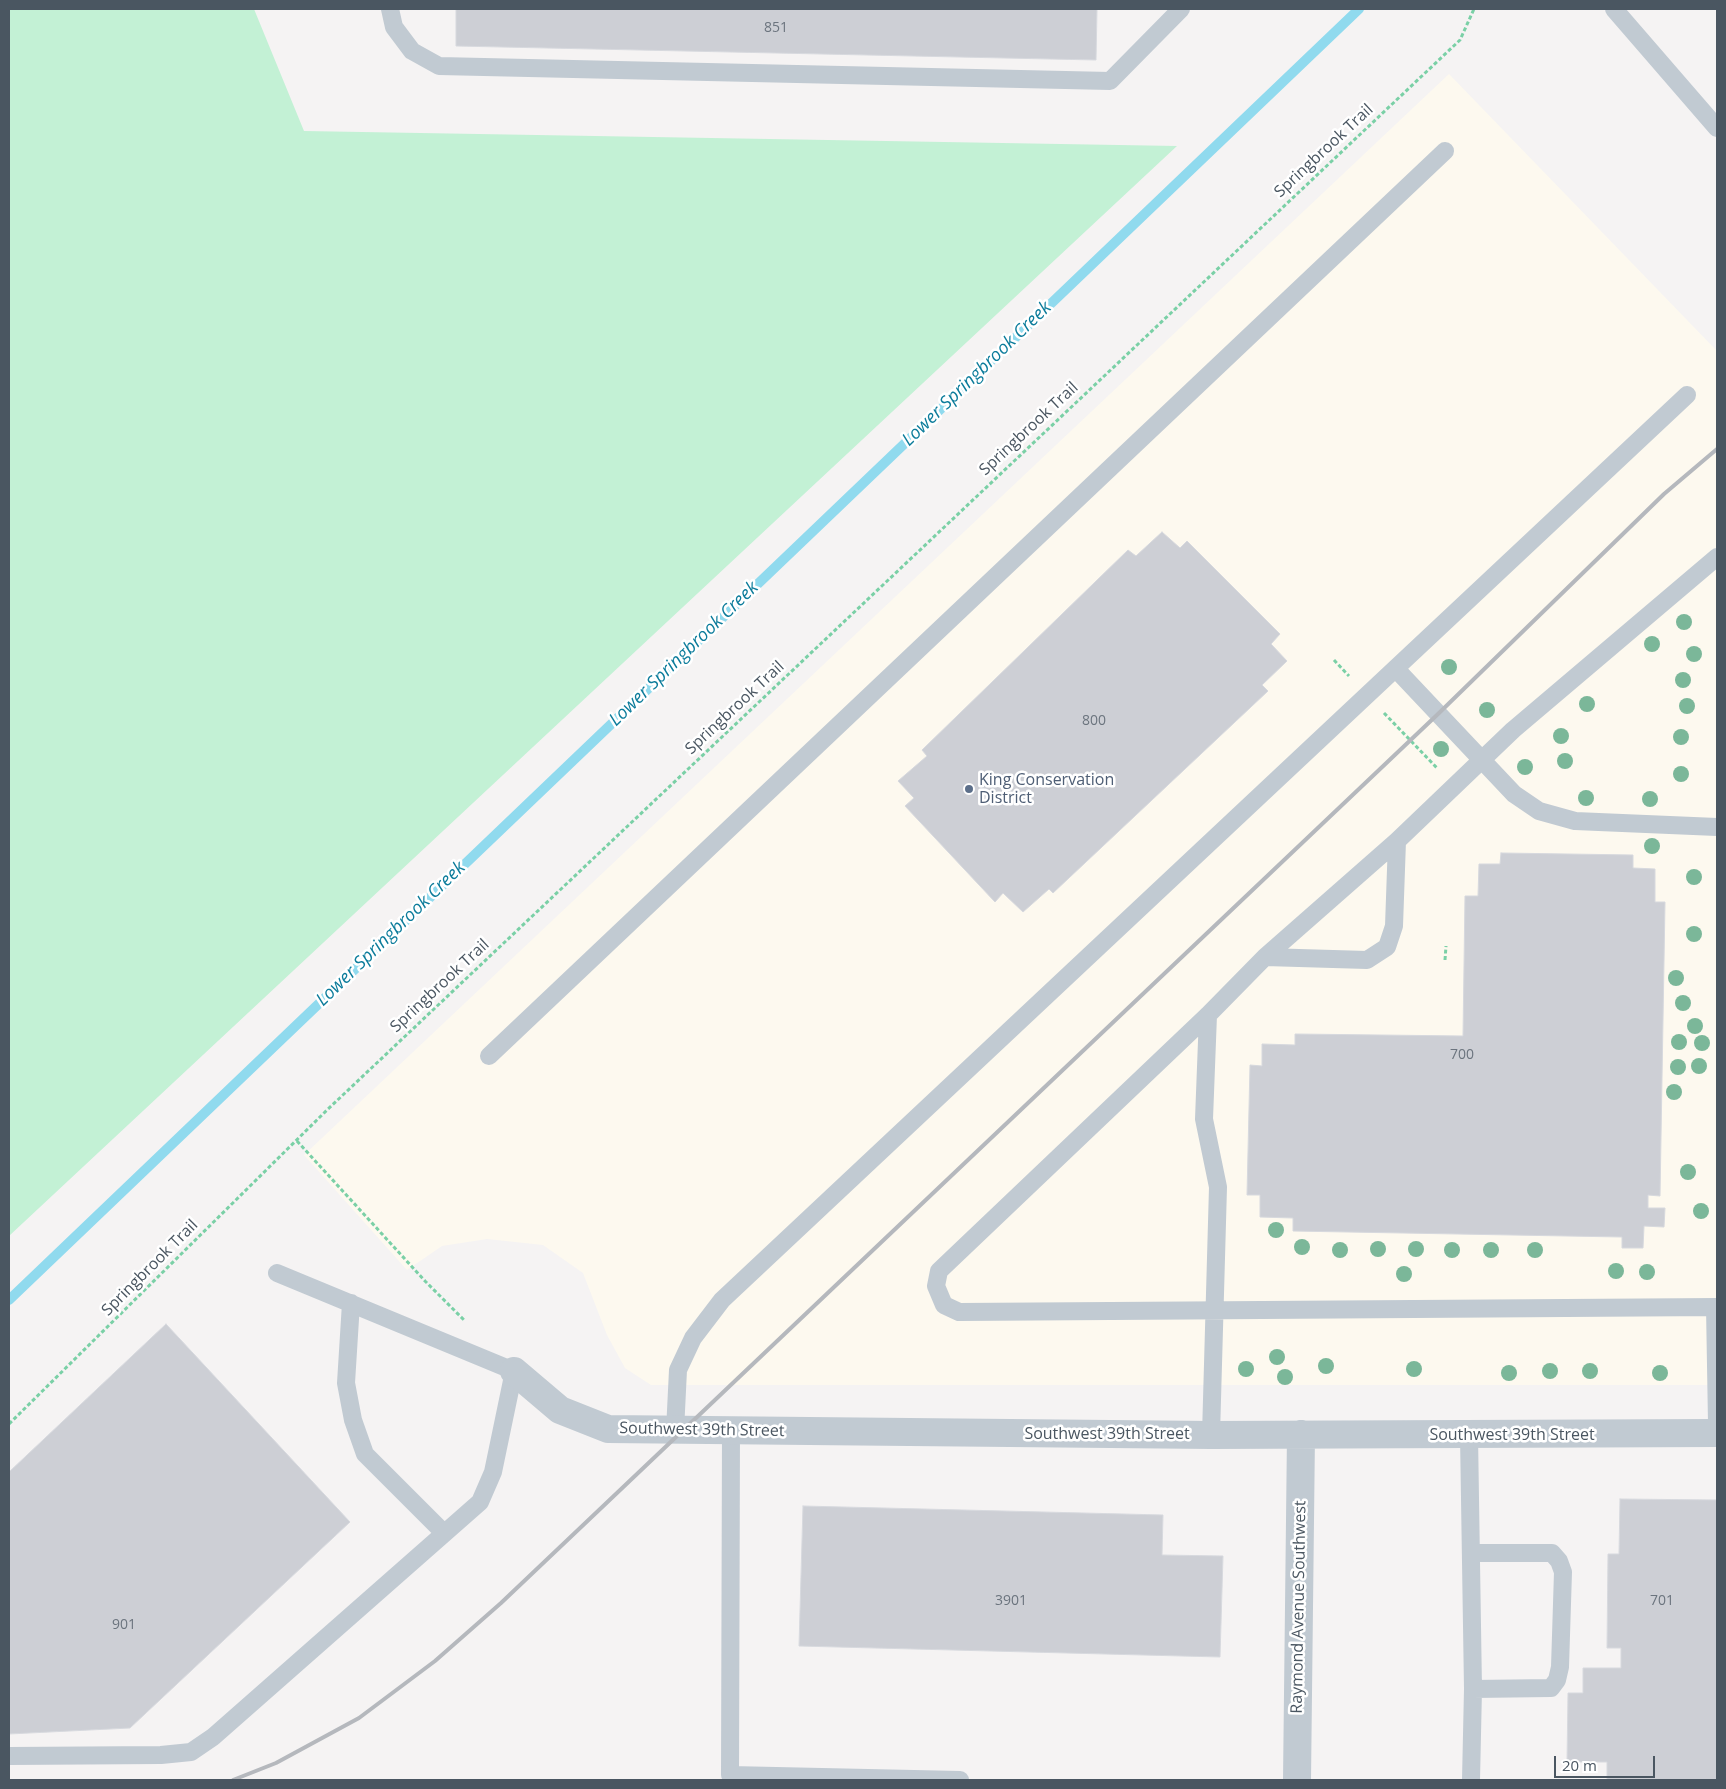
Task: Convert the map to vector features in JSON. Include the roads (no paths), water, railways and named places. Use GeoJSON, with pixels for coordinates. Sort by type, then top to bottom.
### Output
{"type":"FeatureCollection","features":[{"type":"Feature","properties":{"kind":"street","name":"Southwest 39th Street"},"geometry":{"type":"LineString","coordinates":[[514,1371],[560,1410],[608,1429],[1211,1435],[1717,1433]]}},
{"type":"Feature","properties":{"kind":"street","name":"Raymond Avenue Southwest"},"geometry":{"type":"LineString","coordinates":[[1297,1780],[1301,1434]]}},
{"type":"Feature","properties":{"kind":"lane"},"geometry":{"type":"LineString","coordinates":[[390,9],[394,27],[412,51],[439,66],[1110,81],[1181,9]]}},
{"type":"Feature","properties":{"kind":"lane"},"geometry":{"type":"LineString","coordinates":[[1614,9],[1717,128]]}},
{"type":"Feature","properties":{"kind":"lane"},"geometry":{"type":"LineString","coordinates":[[489,1056],[1445,151]]}},
{"type":"Feature","properties":{"kind":"lane"},"geometry":{"type":"LineString","coordinates":[[675,1431],[678,1370],[693,1338],[722,1300],[1687,395]]}},
{"type":"Feature","properties":{"kind":"lane"},"geometry":{"type":"LineString","coordinates":[[1717,557],[1616,640],[1482,759],[1397,841],[1265,957],[1208,1016],[939,1271],[936,1286],[944,1305],[959,1312],[1716,1307],[1717,1423]]}},
{"type":"Feature","properties":{"kind":"lane"},"geometry":{"type":"LineString","coordinates":[[1396,669],[1514,794],[1539,811],[1576,822],[1717,827]]}},
{"type":"Feature","properties":{"kind":"lane"},"geometry":{"type":"LineString","coordinates":[[1265,957],[1367,960],[1387,947],[1394,926],[1397,841]]}},
{"type":"Feature","properties":{"kind":"lane"},"geometry":{"type":"LineString","coordinates":[[1208,1016],[1204,1119],[1218,1187],[1211,1435]]}},
{"type":"Feature","properties":{"kind":"lane"},"geometry":{"type":"LineString","coordinates":[[9,1756],[160,1755],[191,1752],[213,1737],[480,1502],[493,1472],[514,1371],[277,1273]]}},
{"type":"Feature","properties":{"kind":"lane"},"geometry":{"type":"LineString","coordinates":[[351,1303],[346,1383],[353,1420],[365,1454],[444,1533]]}},
{"type":"Feature","properties":{"kind":"lane"},"geometry":{"type":"LineString","coordinates":[[731,1431],[730,1775],[960,1780]]}},
{"type":"Feature","properties":{"kind":"lane"},"geometry":{"type":"LineString","coordinates":[[1469,1435],[1472,1553],[1471,1780]]}},
{"type":"Feature","properties":{"kind":"lane"},"geometry":{"type":"LineString","coordinates":[[1472,1553],[1552,1553],[1559,1562],[1563,1572],[1560,1667],[1557,1680],[1551,1688],[1472,1689]]}},
{"type":"Feature","properties":{"kind":"waterway","name":"Lower Springbrook Creek"},"geometry":{"type":"LineString","coordinates":[[9,1300],[1359,9]]}},
{"type":"Feature","properties":{"kind":"railway"},"geometry":{"type":"LineString","coordinates":[[233,1780],[276,1763],[359,1718],[435,1661],[501,1603],[1438,714],[1664,494],[1717,449]]}},
{"type":"Feature","properties":{"kind":"place","name":"King Conservation District"},"geometry":{"type":"Point","coordinates":[969,789]}}]}
